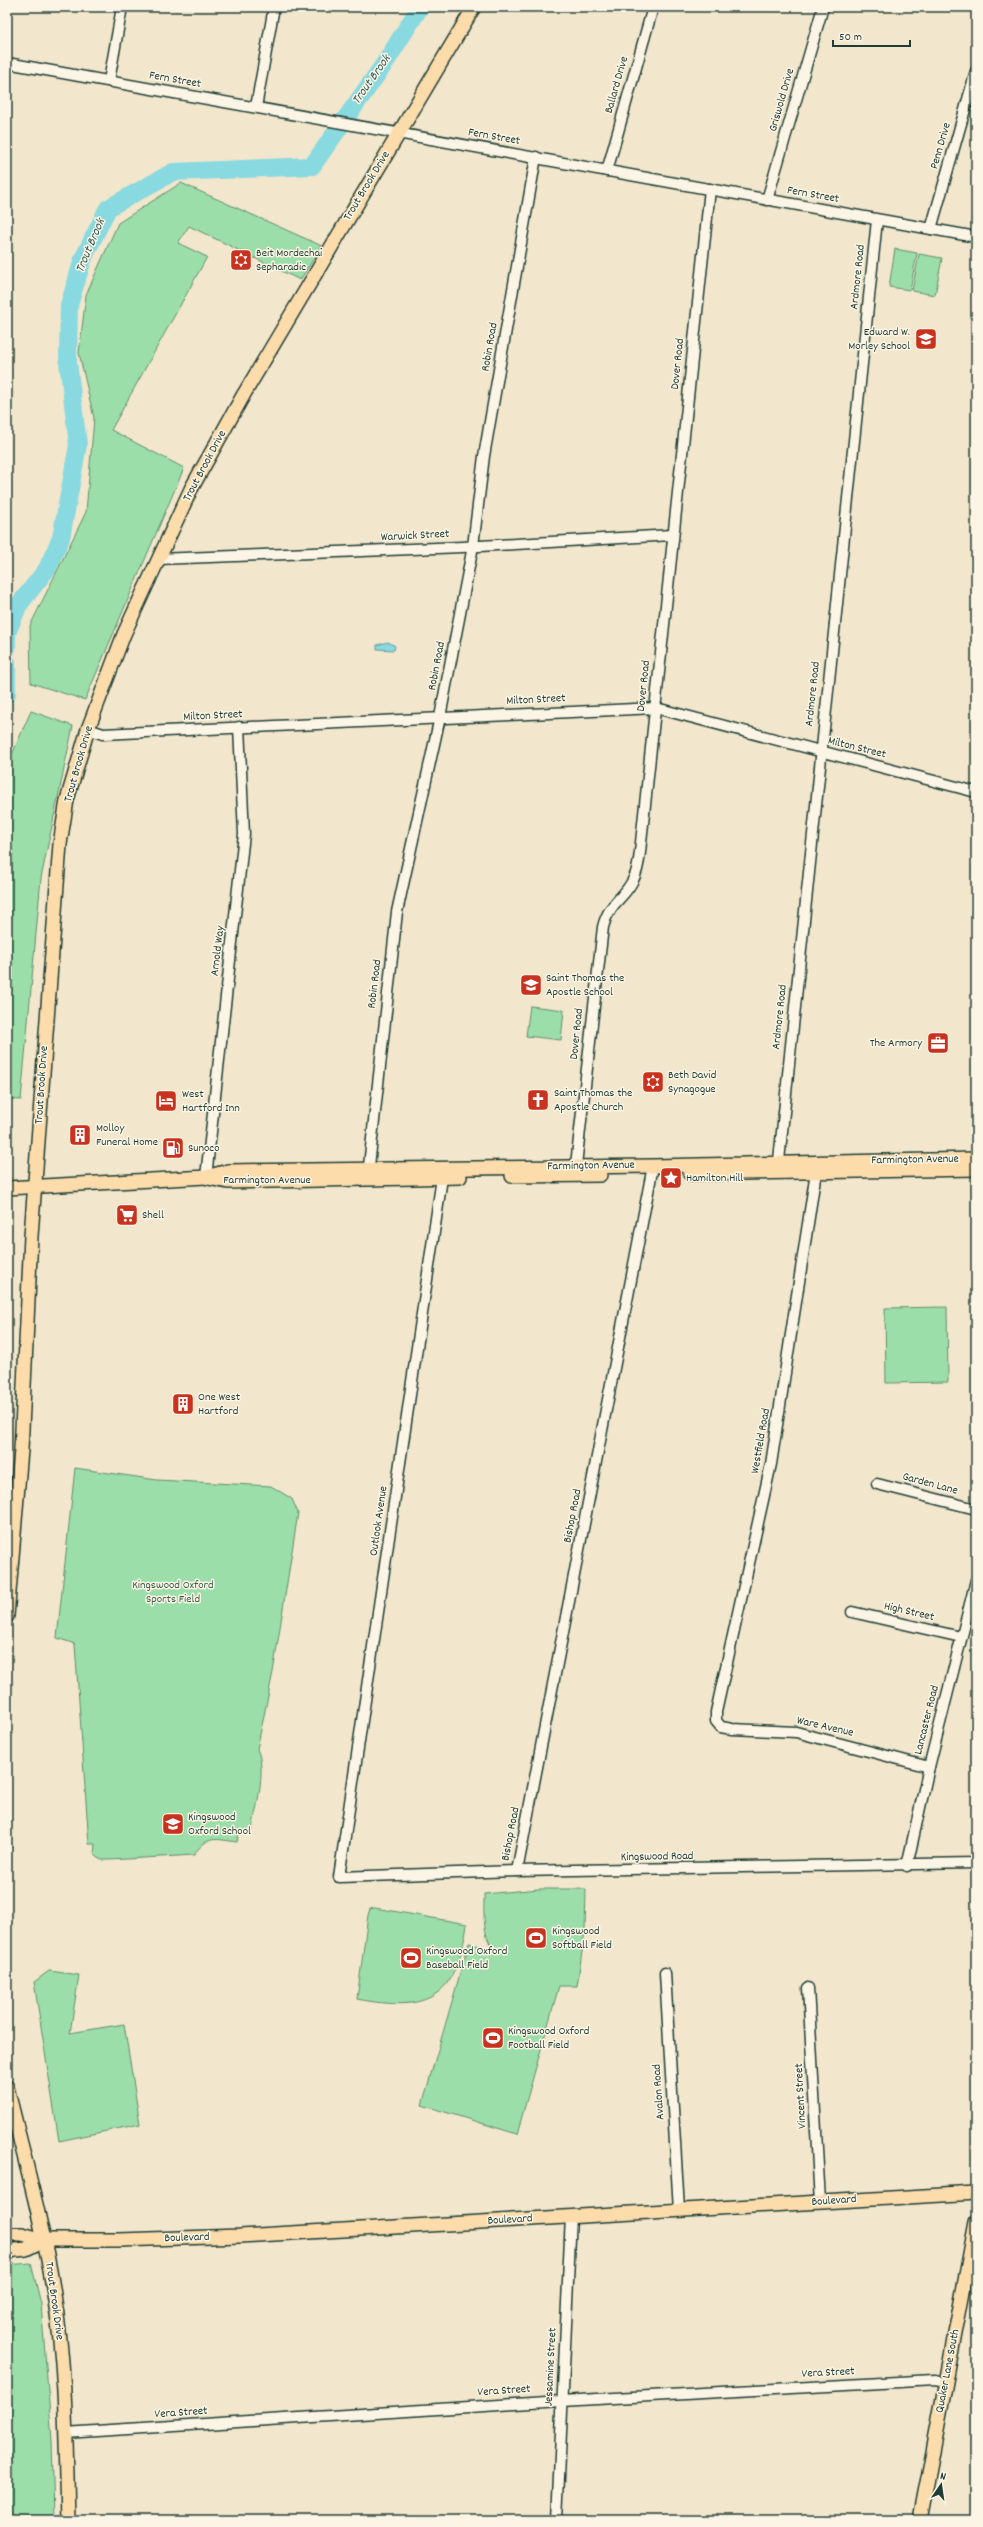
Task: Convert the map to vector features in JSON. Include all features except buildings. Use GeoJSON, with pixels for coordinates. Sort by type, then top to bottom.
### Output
{"type":"FeatureCollection","features":[{"type":"Feature","properties":{"kind":"main road","name":"Trout Brook Drive"},"geometry":{"type":"LineString","coordinates":[[7,1616],[9,1568],[22,1450],[24,1352],[60,844],[67,800],[88,729],[124,634],[191,489],[244,394],[474,7]]}},
{"type":"Feature","properties":{"kind":"main road","name":"Farmington Avenue"},"geometry":{"type":"LineString","coordinates":[[816,1167],[976,1159]]}},
{"type":"Feature","properties":{"kind":"main road","name":"Farmington Avenue"},"geometry":{"type":"LineString","coordinates":[[7,1188],[206,1177],[228,1171],[333,1175],[778,1167],[976,1169]]}},
{"type":"Feature","properties":{"kind":"main road","name":"Trout Brook Drive"},"geometry":{"type":"LineString","coordinates":[[7,2087],[44,2240],[59,2333],[68,2520]]}},
{"type":"Feature","properties":{"kind":"main road","name":"Boulevard"},"geometry":{"type":"LineString","coordinates":[[7,2234],[22,2234],[44,2240],[202,2238],[976,2192]]}},
{"type":"Feature","properties":{"kind":"main road","name":"Quaker Lane South"},"geometry":{"type":"LineString","coordinates":[[920,2520],[976,2222]]}},
{"type":"Feature","properties":{"kind":"main road","name":"Boulevard"},"geometry":{"type":"LineString","coordinates":[[7,2251],[26,2249],[44,2240]]}},
{"type":"Feature","properties":{"kind":"street"},"geometry":{"type":"LineString","coordinates":[[109,81],[122,7]]}},
{"type":"Feature","properties":{"kind":"street"},"geometry":{"type":"LineString","coordinates":[[256,107],[274,7]]}},
{"type":"Feature","properties":{"kind":"street","name":"Ballard Drive"},"geometry":{"type":"LineString","coordinates":[[607,170],[653,7]]}},
{"type":"Feature","properties":{"kind":"street","name":"Griswold Drive"},"geometry":{"type":"LineString","coordinates":[[767,200],[823,7]]}},
{"type":"Feature","properties":{"kind":"street","name":"Fern Street"},"geometry":{"type":"LineString","coordinates":[[7,63],[976,237]]}},
{"type":"Feature","properties":{"kind":"street","name":"Penn Drive"},"geometry":{"type":"LineString","coordinates":[[931,229],[976,71]]}},
{"type":"Feature","properties":{"kind":"street","name":"Robin Road"},"geometry":{"type":"LineString","coordinates":[[368,1174],[397,912],[440,717],[473,546],[484,456],[536,157]]}},
{"type":"Feature","properties":{"kind":"street","name":"Dover Road"},"geometry":{"type":"LineString","coordinates":[[576,1171],[603,927],[610,909],[633,881],[636,872],[656,708],[672,535],[710,189]]}},
{"type":"Feature","properties":{"kind":"street","name":"Ardmore Road"},"geometry":{"type":"LineString","coordinates":[[778,1167],[820,752],[877,220]]}},
{"type":"Feature","properties":{"kind":"street","name":"Warwick Street"},"geometry":{"type":"LineString","coordinates":[[158,559],[473,546],[672,535]]}},
{"type":"Feature","properties":{"kind":"street","name":"Milton Street"},"geometry":{"type":"LineString","coordinates":[[88,729],[103,734],[656,708],[976,792]]}},
{"type":"Feature","properties":{"kind":"street","name":"Arnold Way"},"geometry":{"type":"LineString","coordinates":[[206,1177],[244,834],[239,727]]}},
{"type":"Feature","properties":{"kind":"street","name":"Westfield Road"},"geometry":{"type":"LineString","coordinates":[[716,1721],[716,1712],[771,1464],[816,1167]]}},
{"type":"Feature","properties":{"kind":"street","name":"Bishop Road"},"geometry":{"type":"LineString","coordinates":[[517,1871],[652,1170]]}},
{"type":"Feature","properties":{"kind":"street","name":"Outlook Avenue"},"geometry":{"type":"LineString","coordinates":[[339,1877],[443,1174]]}},
{"type":"Feature","properties":{"kind":"street","name":"Garden Lane"},"geometry":{"type":"LineString","coordinates":[[877,1484],[976,1509]]}},
{"type":"Feature","properties":{"kind":"street","name":"Lancaster Road"},"geometry":{"type":"LineString","coordinates":[[907,1866],[929,1767],[976,1580]]}},
{"type":"Feature","properties":{"kind":"street","name":"High Street"},"geometry":{"type":"LineString","coordinates":[[852,1612],[961,1637]]}},
{"type":"Feature","properties":{"kind":"street","name":"Ware Avenue"},"geometry":{"type":"LineString","coordinates":[[716,1721],[722,1727],[732,1729],[796,1732],[929,1767]]}},
{"type":"Feature","properties":{"kind":"street","name":"Kingswood Road"},"geometry":{"type":"LineString","coordinates":[[339,1877],[517,1871],[907,1866],[976,1863]]}},
{"type":"Feature","properties":{"kind":"street","name":"Avalon Road"},"geometry":{"type":"LineString","coordinates":[[665,1973],[679,2210]]}},
{"type":"Feature","properties":{"kind":"street","name":"Vincent Street"},"geometry":{"type":"LineString","coordinates":[[808,1988],[820,2202]]}},
{"type":"Feature","properties":{"kind":"street","name":"Jessamine Street"},"geometry":{"type":"LineString","coordinates":[[557,2520],[572,2216]]}},
{"type":"Feature","properties":{"kind":"street","name":"Vera Street"},"geometry":{"type":"LineString","coordinates":[[65,2433],[562,2401],[925,2381],[945,2382]]}},
{"type":"Feature","properties":{"kind":"green space"},"geometry":{"type":"Polygon","coordinates":[[[181,183],[322,246],[300,280],[189,226],[178,243],[207,257],[111,430],[184,468],[85,700],[31,683],[30,626],[86,512],[94,418],[79,353],[86,295],[118,223],[181,183]]]}},
{"type":"Feature","properties":{"kind":"green space"},"geometry":{"type":"Polygon","coordinates":[[[895,249],[917,253],[910,290],[889,287],[895,249]]]}},
{"type":"Feature","properties":{"kind":"green space"},"geometry":{"type":"Polygon","coordinates":[[[919,254],[942,258],[935,295],[912,291],[919,254]]]}},
{"type":"Feature","properties":{"kind":"green space"},"geometry":{"type":"Polygon","coordinates":[[[31,711],[73,726],[41,878],[21,1100],[7,1099],[7,766],[31,711]]]}},
{"type":"Feature","properties":{"kind":"green space"},"geometry":{"type":"Polygon","coordinates":[[[530,1006],[564,1010],[561,1040],[526,1036],[530,1006]]]}},
{"type":"Feature","properties":{"kind":"green space"},"geometry":{"type":"Polygon","coordinates":[[[947,1307],[948,1382],[886,1383],[885,1308],[947,1307]]]}},
{"type":"Feature","properties":{"kind":"green space","name":"Kingswood Oxford Sports Field"},"geometry":{"type":"Polygon","coordinates":[[[75,1468],[157,1480],[271,1486],[292,1499],[298,1513],[273,1672],[257,1749],[261,1767],[260,1789],[252,1830],[239,1831],[237,1842],[223,1840],[208,1841],[203,1844],[194,1855],[110,1860],[101,1860],[94,1854],[95,1844],[89,1844],[75,1644],[57,1638],[75,1468]]]}},
{"type":"Feature","properties":{"kind":"green space","name":"Kingswood Oxford Football Field"},"geometry":{"type":"Polygon","coordinates":[[[539,1889],[586,1889],[585,1931],[577,1986],[559,1986],[517,2134],[422,2105],[469,1943],[494,1950],[487,1937],[484,1916],[484,1894],[539,1889]]]}},
{"type":"Feature","properties":{"kind":"green space","name":"Kingswood Oxford Baseball Field"},"geometry":{"type":"Polygon","coordinates":[[[375,1908],[467,1924],[462,1949],[455,1969],[446,1984],[435,1994],[421,2001],[403,2004],[382,2003],[357,1999],[368,1915],[370,1909],[375,1908]]]}},
{"type":"Feature","properties":{"kind":"green space"},"geometry":{"type":"Polygon","coordinates":[[[49,1971],[79,1975],[70,2033],[124,2024],[140,2124],[59,2141],[34,1982],[49,1971]]]}},
{"type":"Feature","properties":{"kind":"green space"},"geometry":{"type":"Polygon","coordinates":[[[31,2263],[41,2304],[52,2440],[54,2520],[7,2520],[7,2265],[31,2263]]]}},
{"type":"Feature","properties":{"kind":"water"},"geometry":{"type":"Polygon","coordinates":[[[388,642],[395,646],[394,650],[377,649],[377,645],[388,642]]]}},
{"type":"Feature","properties":{"kind":"waterway","name":"Trout Brook"},"geometry":{"type":"LineString","coordinates":[[7,648],[7,633],[18,606],[47,569],[61,538],[78,445],[68,362],[69,305],[83,259],[108,208],[173,172],[312,166],[385,63],[420,7]]}},
{"type":"Feature","properties":{"kind":"waterway","name":"Trout Brook"},"geometry":{"type":"LineString","coordinates":[[7,663],[7,694]]}},
{"type":"Feature","properties":{"kind":"place","name":"Beit Mordechai Sepharadic"},"geometry":{"type":"Point","coordinates":[241,260]}},
{"type":"Feature","properties":{"kind":"place","name":"Edward W. Morley School"},"geometry":{"type":"Point","coordinates":[926,339]}},
{"type":"Feature","properties":{"kind":"place","name":"Saint Thomas the Apostle School"},"geometry":{"type":"Point","coordinates":[531,985]}},
{"type":"Feature","properties":{"kind":"place","name":"The Armory"},"geometry":{"type":"Point","coordinates":[938,1043]}},
{"type":"Feature","properties":{"kind":"place","name":"Beth David Synagogue"},"geometry":{"type":"Point","coordinates":[653,1082]}},
{"type":"Feature","properties":{"kind":"place","name":"Saint Thomas the Apostle Church"},"geometry":{"type":"Point","coordinates":[538,1100]}},
{"type":"Feature","properties":{"kind":"place","name":"West Hartford Inn"},"geometry":{"type":"Point","coordinates":[166,1101]}},
{"type":"Feature","properties":{"kind":"place","name":"Molloy Funeral Home"},"geometry":{"type":"Point","coordinates":[80,1135]}},
{"type":"Feature","properties":{"kind":"place","name":"Sunoco"},"geometry":{"type":"Point","coordinates":[173,1148]}},
{"type":"Feature","properties":{"kind":"place","name":"Hamilton Hill"},"geometry":{"type":"Point","coordinates":[671,1178]}},
{"type":"Feature","properties":{"kind":"place","name":"Shell"},"geometry":{"type":"Point","coordinates":[127,1215]}},
{"type":"Feature","properties":{"kind":"place","name":"One West Hartford"},"geometry":{"type":"Point","coordinates":[183,1404]}},
{"type":"Feature","properties":{"kind":"place","name":"Kingswood Oxford School"},"geometry":{"type":"Point","coordinates":[173,1824]}},
{"type":"Feature","properties":{"kind":"place","name":"Kingswood Softball Field"},"geometry":{"type":"Point","coordinates":[536,1938]}},
{"type":"Feature","properties":{"kind":"place","name":"Kingswood Oxford Baseball Field"},"geometry":{"type":"Point","coordinates":[411,1958]}},
{"type":"Feature","properties":{"kind":"place","name":"Kingswood Oxford Football Field"},"geometry":{"type":"Point","coordinates":[493,2038]}}]}
